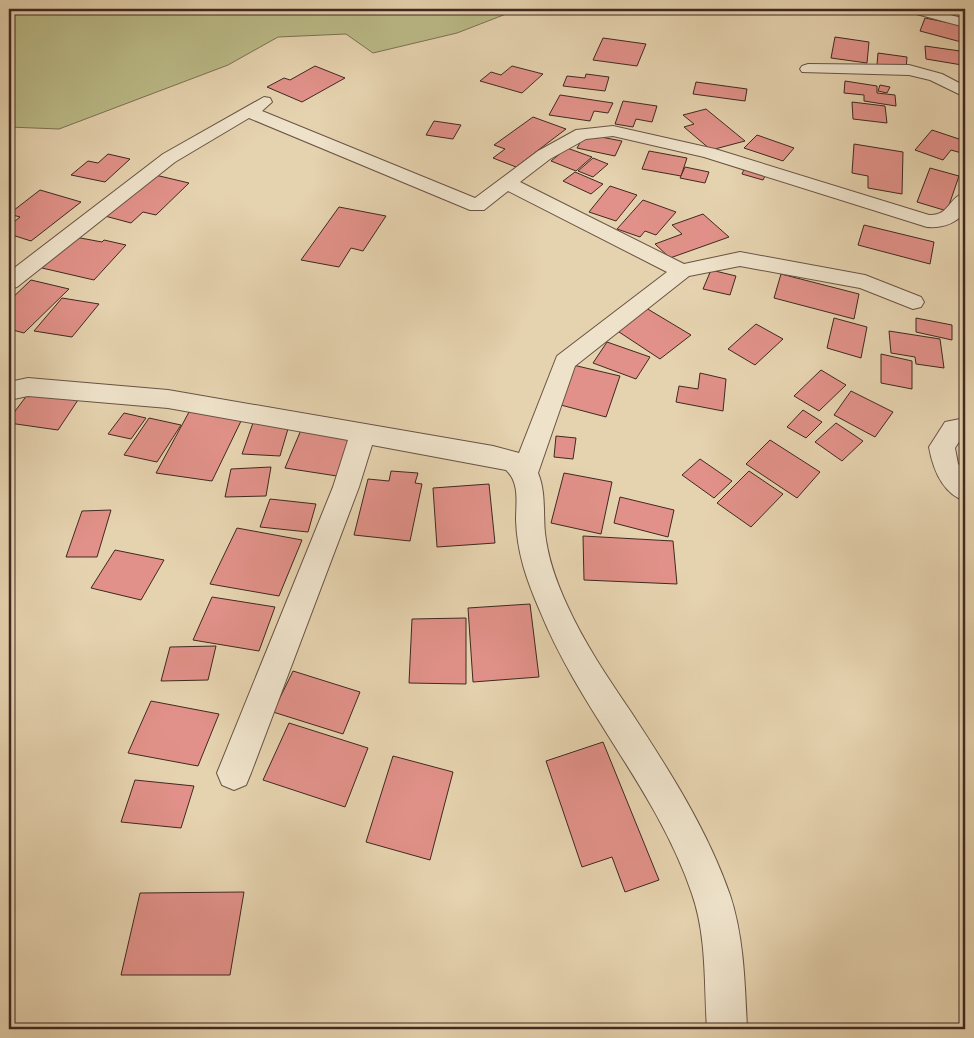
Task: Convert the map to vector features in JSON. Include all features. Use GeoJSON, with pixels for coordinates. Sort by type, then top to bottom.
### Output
{"type":"FeatureCollection","features":[{"type":"Feature","properties":{"kind":"street"},"geometry":{"type":"LineString","coordinates":[[914,9],[965,23]]}},
{"type":"Feature","properties":{"kind":"street"},"geometry":{"type":"LineString","coordinates":[[808,69],[909,70],[936,77],[965,92]]}},
{"type":"Feature","properties":{"kind":"street"},"geometry":{"type":"LineString","coordinates":[[9,282],[170,158],[266,100]]}},
{"type":"Feature","properties":{"kind":"street"},"geometry":{"type":"LineString","coordinates":[[248,111],[477,206],[544,155],[582,134],[613,131],[709,153],[927,221],[940,222],[950,218],[965,199]]}},
{"type":"Feature","properties":{"kind":"street"},"geometry":{"type":"LineString","coordinates":[[508,184],[682,271]]}},
{"type":"Feature","properties":{"kind":"street"},"geometry":{"type":"LineString","coordinates":[[525,474],[565,362],[682,271],[740,259],[865,282],[913,302]]}},
{"type":"Feature","properties":{"kind":"street"},"geometry":{"type":"LineString","coordinates":[[12,384],[168,399],[493,456],[514,463],[525,474],[530,492],[530,523],[537,569],[559,619],[604,702],[654,779],[692,849],[711,896],[723,958],[727,1029]]}},
{"type":"Feature","properties":{"kind":"street"},"geometry":{"type":"LineString","coordinates":[[965,427],[954,429],[942,448],[946,468],[965,490]]}},
{"type":"Feature","properties":{"kind":"street"},"geometry":{"type":"LineString","coordinates":[[234,773],[346,487],[363,434]]}},
{"type":"Feature","properties":{"kind":"green space"},"geometry":{"type":"Polygon","coordinates":[[[9,9],[519,9],[457,33],[373,53],[346,34],[278,37],[228,65],[59,129],[9,127],[9,9]]]}},
{"type":"Feature","properties":{"kind":"building"},"geometry":{"type":"Polygon","coordinates":[[[925,18],[965,26],[965,43],[920,31],[925,18]]]}},
{"type":"Feature","properties":{"kind":"building"},"geometry":{"type":"Polygon","coordinates":[[[835,37],[869,42],[867,63],[831,58],[835,37]]]}},
{"type":"Feature","properties":{"kind":"building"},"geometry":{"type":"Polygon","coordinates":[[[603,38],[646,44],[637,66],[593,60],[603,38]]]}},
{"type":"Feature","properties":{"kind":"building"},"geometry":{"type":"Polygon","coordinates":[[[925,46],[960,51],[962,65],[926,59],[925,46]]]}},
{"type":"Feature","properties":{"kind":"building"},"geometry":{"type":"Polygon","coordinates":[[[878,53],[907,57],[906,70],[877,65],[878,53]]]}},
{"type":"Feature","properties":{"kind":"building"},"geometry":{"type":"Polygon","coordinates":[[[315,66],[345,78],[302,102],[267,87],[284,78],[290,80],[315,66]]]}},
{"type":"Feature","properties":{"kind":"building"},"geometry":{"type":"Polygon","coordinates":[[[512,66],[543,74],[522,93],[480,81],[491,72],[501,75],[512,66]]]}},
{"type":"Feature","properties":{"kind":"building"},"geometry":{"type":"Polygon","coordinates":[[[586,74],[609,77],[605,91],[563,86],[567,76],[585,78],[586,74]]]}},
{"type":"Feature","properties":{"kind":"building"},"geometry":{"type":"Polygon","coordinates":[[[845,81],[877,86],[877,93],[895,95],[896,106],[864,101],[864,95],[844,93],[845,81]]]}},
{"type":"Feature","properties":{"kind":"building"},"geometry":{"type":"Polygon","coordinates":[[[696,82],[747,89],[745,101],[693,94],[696,82]]]}},
{"type":"Feature","properties":{"kind":"building"},"geometry":{"type":"Polygon","coordinates":[[[880,85],[890,87],[887,93],[878,91],[880,85]]]}},
{"type":"Feature","properties":{"kind":"building"},"geometry":{"type":"Polygon","coordinates":[[[560,95],[613,103],[608,113],[594,111],[590,121],[549,115],[560,95]]]}},
{"type":"Feature","properties":{"kind":"building"},"geometry":{"type":"Polygon","coordinates":[[[623,101],[657,106],[652,122],[636,119],[633,127],[615,124],[623,101]]]}},
{"type":"Feature","properties":{"kind":"building"},"geometry":{"type":"Polygon","coordinates":[[[852,102],[885,106],[887,123],[853,119],[852,102]]]}},
{"type":"Feature","properties":{"kind":"building"},"geometry":{"type":"Polygon","coordinates":[[[706,109],[745,141],[711,150],[684,127],[694,124],[683,115],[706,109]]]}},
{"type":"Feature","properties":{"kind":"building"},"geometry":{"type":"Polygon","coordinates":[[[533,117],[566,129],[516,167],[493,158],[505,149],[494,145],[533,117]]]}},
{"type":"Feature","properties":{"kind":"building"},"geometry":{"type":"Polygon","coordinates":[[[434,121],[461,125],[453,139],[426,135],[434,121]]]}},
{"type":"Feature","properties":{"kind":"building"},"geometry":{"type":"Polygon","coordinates":[[[932,130],[965,141],[965,154],[951,150],[943,160],[915,150],[932,130]]]}},
{"type":"Feature","properties":{"kind":"building"},"geometry":{"type":"Polygon","coordinates":[[[585,134],[622,141],[615,156],[577,148],[585,134]]]}},
{"type":"Feature","properties":{"kind":"building"},"geometry":{"type":"Polygon","coordinates":[[[757,135],[794,148],[783,161],[744,148],[757,135]]]}},
{"type":"Feature","properties":{"kind":"building"},"geometry":{"type":"Polygon","coordinates":[[[854,144],[903,152],[902,194],[868,188],[868,176],[852,173],[854,144]]]}},
{"type":"Feature","properties":{"kind":"building"},"geometry":{"type":"Polygon","coordinates":[[[567,148],[592,157],[576,171],[551,161],[567,148]]]}},
{"type":"Feature","properties":{"kind":"building"},"geometry":{"type":"Polygon","coordinates":[[[649,151],[687,158],[681,176],[642,169],[649,151]]]}},
{"type":"Feature","properties":{"kind":"building"},"geometry":{"type":"Polygon","coordinates":[[[108,154],[130,159],[105,182],[71,175],[88,161],[98,163],[108,154]]]}},
{"type":"Feature","properties":{"kind":"building"},"geometry":{"type":"Polygon","coordinates":[[[593,158],[608,164],[593,177],[578,171],[593,158]]]}},
{"type":"Feature","properties":{"kind":"building"},"geometry":{"type":"Polygon","coordinates":[[[685,167],[709,172],[705,183],[680,178],[685,167]]]}},
{"type":"Feature","properties":{"kind":"building"},"geometry":{"type":"Polygon","coordinates":[[[745,167],[767,172],[763,180],[742,174],[745,167]]]}},
{"type":"Feature","properties":{"kind":"building"},"geometry":{"type":"Polygon","coordinates":[[[930,168],[959,176],[947,211],[917,202],[930,168]]]}},
{"type":"Feature","properties":{"kind":"building"},"geometry":{"type":"Polygon","coordinates":[[[575,172],[603,184],[591,194],[563,181],[575,172]]]}},
{"type":"Feature","properties":{"kind":"building"},"geometry":{"type":"Polygon","coordinates":[[[151,174],[189,183],[156,215],[143,212],[131,223],[105,216],[151,174]]]}},
{"type":"Feature","properties":{"kind":"building"},"geometry":{"type":"Polygon","coordinates":[[[610,186],[637,195],[616,221],[589,212],[610,186]]]}},
{"type":"Feature","properties":{"kind":"building"},"geometry":{"type":"Polygon","coordinates":[[[40,190],[81,202],[31,241],[9,234],[9,226],[20,217],[9,214],[40,190]]]}},
{"type":"Feature","properties":{"kind":"building"},"geometry":{"type":"Polygon","coordinates":[[[643,200],[676,212],[656,235],[645,231],[640,237],[617,229],[643,200]]]}},
{"type":"Feature","properties":{"kind":"building"},"geometry":{"type":"Polygon","coordinates":[[[339,207],[386,216],[363,251],[351,248],[339,267],[301,260],[339,207]]]}},
{"type":"Feature","properties":{"kind":"building"},"geometry":{"type":"Polygon","coordinates":[[[703,214],[729,237],[670,258],[655,244],[682,234],[672,225],[703,214]]]}},
{"type":"Feature","properties":{"kind":"building"},"geometry":{"type":"Polygon","coordinates":[[[864,225],[934,242],[930,264],[858,245],[864,225]]]}},
{"type":"Feature","properties":{"kind":"building"},"geometry":{"type":"Polygon","coordinates":[[[75,237],[102,242],[104,240],[126,245],[94,280],[42,268],[75,237]]]}},
{"type":"Feature","properties":{"kind":"building"},"geometry":{"type":"Polygon","coordinates":[[[711,270],[736,276],[730,295],[703,289],[711,270]]]}},
{"type":"Feature","properties":{"kind":"building"},"geometry":{"type":"Polygon","coordinates":[[[781,274],[859,294],[854,319],[774,298],[781,274]]]}},
{"type":"Feature","properties":{"kind":"building"},"geometry":{"type":"Polygon","coordinates":[[[31,280],[69,289],[24,333],[9,329],[9,321],[14,316],[9,315],[9,301],[31,280]]]}},
{"type":"Feature","properties":{"kind":"building"},"geometry":{"type":"Polygon","coordinates":[[[62,298],[99,304],[72,337],[34,331],[62,298]]]}},
{"type":"Feature","properties":{"kind":"building"},"geometry":{"type":"Polygon","coordinates":[[[646,308],[691,335],[660,359],[616,330],[646,308]]]}},
{"type":"Feature","properties":{"kind":"building"},"geometry":{"type":"Polygon","coordinates":[[[834,318],[867,327],[861,358],[827,348],[834,318]]]}},
{"type":"Feature","properties":{"kind":"building"},"geometry":{"type":"Polygon","coordinates":[[[916,318],[952,325],[952,340],[916,332],[916,318]]]}},
{"type":"Feature","properties":{"kind":"building"},"geometry":{"type":"Polygon","coordinates":[[[756,324],[783,339],[755,365],[728,349],[756,324]]]}},
{"type":"Feature","properties":{"kind":"building"},"geometry":{"type":"Polygon","coordinates":[[[889,331],[940,339],[944,368],[916,364],[915,357],[891,353],[889,331]]]}},
{"type":"Feature","properties":{"kind":"building"},"geometry":{"type":"Polygon","coordinates":[[[607,342],[650,357],[636,379],[593,363],[607,342]]]}},
{"type":"Feature","properties":{"kind":"building"},"geometry":{"type":"Polygon","coordinates":[[[881,354],[912,361],[912,389],[881,383],[881,354]]]}},
{"type":"Feature","properties":{"kind":"building"},"geometry":{"type":"Polygon","coordinates":[[[573,365],[620,376],[606,417],[557,404],[573,365]]]}},
{"type":"Feature","properties":{"kind":"building"},"geometry":{"type":"Polygon","coordinates":[[[821,370],[846,385],[819,411],[794,396],[821,370]]]}},
{"type":"Feature","properties":{"kind":"building"},"geometry":{"type":"Polygon","coordinates":[[[700,373],[726,379],[723,411],[676,402],[679,386],[698,389],[700,373]]]}},
{"type":"Feature","properties":{"kind":"building"},"geometry":{"type":"Polygon","coordinates":[[[851,391],[893,412],[875,437],[834,415],[851,391]]]}},
{"type":"Feature","properties":{"kind":"building"},"geometry":{"type":"Polygon","coordinates":[[[28,394],[78,400],[58,430],[9,423],[9,419],[28,394]]]}},
{"type":"Feature","properties":{"kind":"building"},"geometry":{"type":"Polygon","coordinates":[[[803,410],[822,422],[806,438],[787,427],[803,410]]]}},
{"type":"Feature","properties":{"kind":"building"},"geometry":{"type":"Polygon","coordinates":[[[189,412],[242,419],[212,481],[156,473],[189,412]]]}},
{"type":"Feature","properties":{"kind":"building"},"geometry":{"type":"Polygon","coordinates":[[[124,413],[146,418],[131,439],[108,434],[124,413]]]}},
{"type":"Feature","properties":{"kind":"building"},"geometry":{"type":"Polygon","coordinates":[[[149,418],[181,425],[157,462],[124,455],[149,418]]]}},
{"type":"Feature","properties":{"kind":"building"},"geometry":{"type":"Polygon","coordinates":[[[254,420],[290,422],[280,456],[242,454],[254,420]]]}},
{"type":"Feature","properties":{"kind":"building"},"geometry":{"type":"Polygon","coordinates":[[[836,423],[863,441],[842,461],[815,442],[836,423]]]}},
{"type":"Feature","properties":{"kind":"building"},"geometry":{"type":"Polygon","coordinates":[[[301,430],[351,437],[337,476],[285,468],[301,430]]]}},
{"type":"Feature","properties":{"kind":"building"},"geometry":{"type":"Polygon","coordinates":[[[556,436],[576,438],[573,459],[554,457],[556,436]]]}},
{"type":"Feature","properties":{"kind":"building"},"geometry":{"type":"Polygon","coordinates":[[[770,440],[820,472],[797,498],[746,464],[770,440]]]}},
{"type":"Feature","properties":{"kind":"building"},"geometry":{"type":"Polygon","coordinates":[[[700,459],[732,481],[714,498],[682,475],[700,459]]]}},
{"type":"Feature","properties":{"kind":"building"},"geometry":{"type":"Polygon","coordinates":[[[271,467],[266,496],[225,497],[231,469],[271,467]]]}},
{"type":"Feature","properties":{"kind":"building"},"geometry":{"type":"Polygon","coordinates":[[[391,471],[418,473],[415,483],[422,484],[410,541],[354,535],[368,479],[389,481],[391,471]]]}},
{"type":"Feature","properties":{"kind":"building"},"geometry":{"type":"Polygon","coordinates":[[[749,471],[783,494],[751,527],[717,503],[749,471]]]}},
{"type":"Feature","properties":{"kind":"building"},"geometry":{"type":"Polygon","coordinates":[[[564,473],[612,482],[601,534],[551,523],[564,473]]]}},
{"type":"Feature","properties":{"kind":"building"},"geometry":{"type":"Polygon","coordinates":[[[489,484],[495,543],[437,547],[433,488],[489,484]]]}},
{"type":"Feature","properties":{"kind":"building"},"geometry":{"type":"Polygon","coordinates":[[[620,497],[674,510],[668,537],[614,523],[620,497]]]}},
{"type":"Feature","properties":{"kind":"building"},"geometry":{"type":"Polygon","coordinates":[[[270,499],[316,504],[308,532],[260,527],[270,499]]]}},
{"type":"Feature","properties":{"kind":"building"},"geometry":{"type":"Polygon","coordinates":[[[111,510],[97,557],[66,557],[82,511],[111,510]]]}},
{"type":"Feature","properties":{"kind":"building"},"geometry":{"type":"Polygon","coordinates":[[[237,528],[302,540],[279,596],[210,584],[237,528]]]}},
{"type":"Feature","properties":{"kind":"building"},"geometry":{"type":"Polygon","coordinates":[[[583,536],[673,541],[677,584],[584,580],[583,536]]]}},
{"type":"Feature","properties":{"kind":"building"},"geometry":{"type":"Polygon","coordinates":[[[115,550],[164,560],[141,600],[91,588],[115,550]]]}},
{"type":"Feature","properties":{"kind":"building"},"geometry":{"type":"Polygon","coordinates":[[[212,597],[275,607],[259,651],[193,640],[212,597]]]}},
{"type":"Feature","properties":{"kind":"building"},"geometry":{"type":"Polygon","coordinates":[[[530,604],[539,677],[473,682],[468,608],[530,604]]]}},
{"type":"Feature","properties":{"kind":"building"},"geometry":{"type":"Polygon","coordinates":[[[466,618],[466,684],[409,683],[412,619],[466,618]]]}},
{"type":"Feature","properties":{"kind":"building"},"geometry":{"type":"Polygon","coordinates":[[[216,646],[208,680],[161,681],[170,647],[216,646]]]}},
{"type":"Feature","properties":{"kind":"building"},"geometry":{"type":"Polygon","coordinates":[[[293,671],[360,692],[343,734],[273,712],[293,671]]]}},
{"type":"Feature","properties":{"kind":"building"},"geometry":{"type":"Polygon","coordinates":[[[151,701],[219,714],[198,766],[128,753],[151,701]]]}},
{"type":"Feature","properties":{"kind":"building"},"geometry":{"type":"Polygon","coordinates":[[[289,723],[368,748],[345,807],[263,780],[289,723]]]}},
{"type":"Feature","properties":{"kind":"building"},"geometry":{"type":"Polygon","coordinates":[[[603,742],[659,880],[625,892],[612,857],[582,867],[546,761],[603,742]]]}},
{"type":"Feature","properties":{"kind":"building"},"geometry":{"type":"Polygon","coordinates":[[[393,756],[453,772],[430,860],[366,842],[393,756]]]}},
{"type":"Feature","properties":{"kind":"building"},"geometry":{"type":"Polygon","coordinates":[[[135,780],[194,786],[181,828],[121,822],[135,780]]]}},
{"type":"Feature","properties":{"kind":"building"},"geometry":{"type":"Polygon","coordinates":[[[244,892],[230,975],[121,975],[140,893],[244,892]]]}}]}
